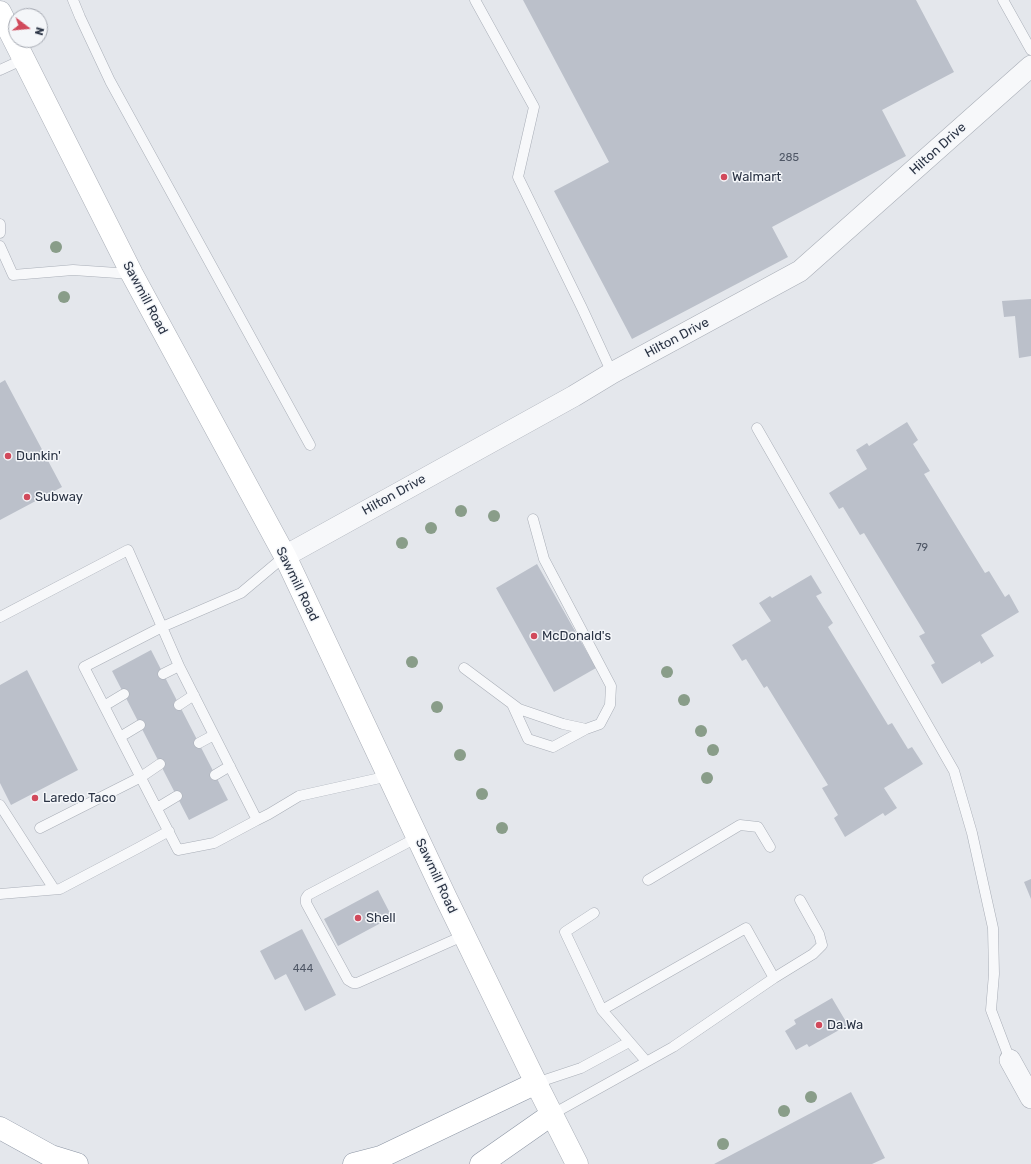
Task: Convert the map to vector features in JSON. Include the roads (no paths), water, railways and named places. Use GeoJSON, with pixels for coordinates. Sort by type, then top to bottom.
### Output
{"type":"FeatureCollection","features":[{"type":"Feature","properties":{"kind":"main road","name":"Sawmill Road"},"geometry":{"type":"LineString","coordinates":[[0,12],[132,274],[285,556],[536,1084],[577,1164]]}},
{"type":"Feature","properties":{"kind":"main road"},"geometry":{"type":"LineString","coordinates":[[354,1164],[381,1157],[536,1084]]}},
{"type":"Feature","properties":{"kind":"main road"},"geometry":{"type":"LineString","coordinates":[[481,1164],[551,1115]]}},
{"type":"Feature","properties":{"kind":"main road"},"geometry":{"type":"LineString","coordinates":[[0,1128],[51,1156],[77,1164]]}},
{"type":"Feature","properties":{"kind":"street","name":"Hilton Drive"},"geometry":{"type":"LineString","coordinates":[[285,556],[574,396],[612,373],[800,271],[1031,66]]}},
{"type":"Feature","properties":{"kind":"street"},"geometry":{"type":"LineString","coordinates":[[1010,1060],[1031,1098]]}},
{"type":"Feature","properties":{"kind":"lane"},"geometry":{"type":"LineString","coordinates":[[73,0],[110,82],[310,445]]}},
{"type":"Feature","properties":{"kind":"lane"},"geometry":{"type":"LineString","coordinates":[[475,0],[534,107],[518,176],[579,301],[612,373]]}},
{"type":"Feature","properties":{"kind":"lane"},"geometry":{"type":"LineString","coordinates":[[1003,0],[1031,50]]}},
{"type":"Feature","properties":{"kind":"lane"},"geometry":{"type":"LineString","coordinates":[[0,70],[24,59]]}},
{"type":"Feature","properties":{"kind":"lane"},"geometry":{"type":"LineString","coordinates":[[0,224],[0,233]]}},
{"type":"Feature","properties":{"kind":"lane"},"geometry":{"type":"LineString","coordinates":[[0,246],[13,275],[73,270],[132,274]]}},
{"type":"Feature","properties":{"kind":"lane"},"geometry":{"type":"LineString","coordinates":[[757,428],[954,771],[972,833],[993,928],[994,974],[991,1010],[1010,1060]]}},
{"type":"Feature","properties":{"kind":"lane"},"geometry":{"type":"LineString","coordinates":[[512,704],[528,739],[554,747],[586,729],[600,724],[610,705],[611,686],[544,559],[533,519]]}},
{"type":"Feature","properties":{"kind":"lane"},"geometry":{"type":"LineString","coordinates":[[0,617],[128,550],[179,666],[257,820]]}},
{"type":"Feature","properties":{"kind":"lane"},"geometry":{"type":"LineString","coordinates":[[285,556],[241,593],[162,627],[84,667],[178,850],[214,843],[299,796],[389,776]]}},
{"type":"Feature","properties":{"kind":"lane"},"geometry":{"type":"LineString","coordinates":[[163,674],[179,666]]}},
{"type":"Feature","properties":{"kind":"lane"},"geometry":{"type":"LineString","coordinates":[[464,668],[519,709],[563,724],[586,729]]}},
{"type":"Feature","properties":{"kind":"lane"},"geometry":{"type":"LineString","coordinates":[[104,706],[124,694]]}},
{"type":"Feature","properties":{"kind":"lane"},"geometry":{"type":"LineString","coordinates":[[179,705],[194,696]]}},
{"type":"Feature","properties":{"kind":"lane"},"geometry":{"type":"LineString","coordinates":[[120,737],[140,725]]}},
{"type":"Feature","properties":{"kind":"lane"},"geometry":{"type":"LineString","coordinates":[[199,743],[214,735]]}},
{"type":"Feature","properties":{"kind":"lane"},"geometry":{"type":"LineString","coordinates":[[40,828],[141,777],[160,764]]}},
{"type":"Feature","properties":{"kind":"lane"},"geometry":{"type":"LineString","coordinates":[[215,775],[230,766]]}},
{"type":"Feature","properties":{"kind":"lane"},"geometry":{"type":"LineString","coordinates":[[157,808],[177,796]]}},
{"type":"Feature","properties":{"kind":"lane"},"geometry":{"type":"LineString","coordinates":[[0,805],[54,889]]}},
{"type":"Feature","properties":{"kind":"lane"},"geometry":{"type":"LineString","coordinates":[[648,880],[740,825],[758,828],[770,847]]}},
{"type":"Feature","properties":{"kind":"lane"},"geometry":{"type":"LineString","coordinates":[[1,892],[60,889],[169,831]]}},
{"type":"Feature","properties":{"kind":"lane"},"geometry":{"type":"LineString","coordinates":[[418,837],[308,895],[306,898],[306,903],[348,980],[353,983],[358,983],[465,935]]}},
{"type":"Feature","properties":{"kind":"lane"},"geometry":{"type":"LineString","coordinates":[[551,1115],[673,1047],[774,978],[813,954],[822,945],[819,934],[800,900]]}},
{"type":"Feature","properties":{"kind":"lane"},"geometry":{"type":"LineString","coordinates":[[594,913],[564,932],[602,1010],[646,1061]]}},
{"type":"Feature","properties":{"kind":"lane"},"geometry":{"type":"LineString","coordinates":[[602,1010],[746,928],[774,978]]}},
{"type":"Feature","properties":{"kind":"lane"},"geometry":{"type":"LineString","coordinates":[[536,1084],[581,1068],[629,1042]]}},
{"type":"Feature","properties":{"kind":"place","name":"Walmart"},"geometry":{"type":"Point","coordinates":[724,177]}},
{"type":"Feature","properties":{"kind":"place","name":"Dunkin'"},"geometry":{"type":"Point","coordinates":[8,456]}},
{"type":"Feature","properties":{"kind":"place","name":"Subway"},"geometry":{"type":"Point","coordinates":[27,497]}},
{"type":"Feature","properties":{"kind":"place","name":"McDonald's"},"geometry":{"type":"Point","coordinates":[534,636]}},
{"type":"Feature","properties":{"kind":"place","name":"Laredo Taco"},"geometry":{"type":"Point","coordinates":[35,798]}},
{"type":"Feature","properties":{"kind":"place","name":"Shell"},"geometry":{"type":"Point","coordinates":[358,918]}},
{"type":"Feature","properties":{"kind":"place","name":"Da.Wa"},"geometry":{"type":"Point","coordinates":[819,1025]}}]}
